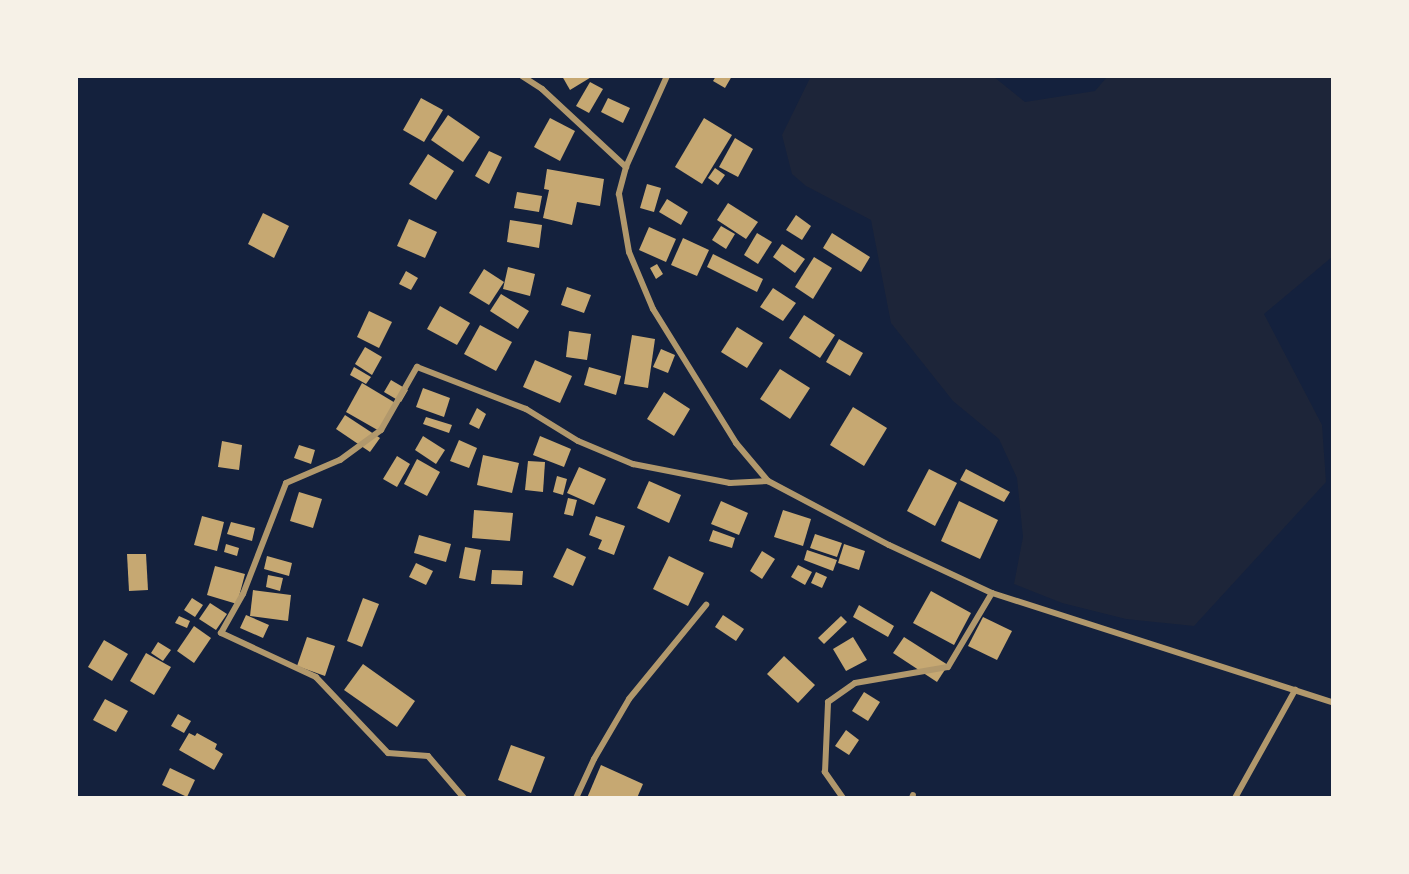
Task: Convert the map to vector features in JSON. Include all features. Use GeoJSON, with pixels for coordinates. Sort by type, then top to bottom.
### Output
{"type":"FeatureCollection","features":[{"type":"Feature","properties":{"kind":"street"},"geometry":{"type":"LineString","coordinates":[[522,76],[542,89],[626,167]]}},
{"type":"Feature","properties":{"kind":"street"},"geometry":{"type":"LineString","coordinates":[[667,76],[626,167],[619,194],[629,252],[653,309],[736,443],[768,481],[889,545],[992,593],[1332,702]]}},
{"type":"Feature","properties":{"kind":"street"},"geometry":{"type":"LineString","coordinates":[[464,798],[428,756],[388,753],[316,677],[221,633],[243,594],[286,483],[340,460],[381,430],[417,367],[526,409],[578,441],[633,464],[730,483],[768,481]]}},
{"type":"Feature","properties":{"kind":"street"},"geometry":{"type":"LineString","coordinates":[[843,798],[825,772],[828,702],[855,683],[948,667],[992,593]]}},
{"type":"Feature","properties":{"kind":"street"},"geometry":{"type":"LineString","coordinates":[[576,798],[594,759],[629,699],[706,605]]}},
{"type":"Feature","properties":{"kind":"street"},"geometry":{"type":"LineString","coordinates":[[1234,798],[1295,690]]}},
{"type":"Feature","properties":{"kind":"shaded area"},"geometry":{"type":"Polygon","coordinates":[[[811,76],[994,77],[1025,102],[1095,91],[1107,77],[1332,77],[1332,257],[1264,314],[1322,425],[1326,482],[1194,626],[1126,619],[1062,603],[1014,584],[1023,537],[1017,478],[999,439],[953,401],[891,323],[871,220],[806,186],[792,174],[782,135],[811,76]]]}},
{"type":"Feature","properties":{"kind":"building"},"geometry":{"type":"Polygon","coordinates":[[[562,76],[593,76],[570,90],[562,76]]]}},
{"type":"Feature","properties":{"kind":"building"},"geometry":{"type":"Polygon","coordinates":[[[716,76],[732,76],[725,88],[713,81],[716,76]]]}},
{"type":"Feature","properties":{"kind":"building"},"geometry":{"type":"Polygon","coordinates":[[[590,82],[603,89],[589,113],[576,106],[590,82]]]}},
{"type":"Feature","properties":{"kind":"building"},"geometry":{"type":"Polygon","coordinates":[[[421,98],[443,110],[424,142],[403,130],[421,98]]]}},
{"type":"Feature","properties":{"kind":"building"},"geometry":{"type":"Polygon","coordinates":[[[608,98],[630,108],[623,123],[601,112],[608,98]]]}},
{"type":"Feature","properties":{"kind":"building"},"geometry":{"type":"Polygon","coordinates":[[[448,115],[480,137],[463,162],[431,140],[448,115]]]}},
{"type":"Feature","properties":{"kind":"building"},"geometry":{"type":"Polygon","coordinates":[[[550,118],[575,131],[560,161],[534,147],[550,118]]]}},
{"type":"Feature","properties":{"kind":"building"},"geometry":{"type":"Polygon","coordinates":[[[704,118],[732,135],[702,184],[675,167],[704,118]]]}},
{"type":"Feature","properties":{"kind":"building"},"geometry":{"type":"Polygon","coordinates":[[[735,138],[753,149],[738,177],[719,167],[735,138]]]}},
{"type":"Feature","properties":{"kind":"building"},"geometry":{"type":"Polygon","coordinates":[[[489,151],[502,157],[489,184],[475,176],[489,151]]]}},
{"type":"Feature","properties":{"kind":"building"},"geometry":{"type":"Polygon","coordinates":[[[428,154],[454,171],[436,200],[409,184],[428,154]]]}},
{"type":"Feature","properties":{"kind":"building"},"geometry":{"type":"Polygon","coordinates":[[[715,168],[725,175],[718,185],[708,178],[715,168]]]}},
{"type":"Feature","properties":{"kind":"building"},"geometry":{"type":"Polygon","coordinates":[[[547,169],[604,179],[600,206],[577,202],[572,225],[543,218],[549,190],[544,189],[547,169]]]}},
{"type":"Feature","properties":{"kind":"building"},"geometry":{"type":"Polygon","coordinates":[[[647,184],[661,188],[654,212],[640,208],[647,184]]]}},
{"type":"Feature","properties":{"kind":"building"},"geometry":{"type":"Polygon","coordinates":[[[517,192],[542,196],[539,212],[514,208],[517,192]]]}},
{"type":"Feature","properties":{"kind":"building"},"geometry":{"type":"Polygon","coordinates":[[[667,199],[688,212],[681,225],[659,212],[667,199]]]}},
{"type":"Feature","properties":{"kind":"building"},"geometry":{"type":"Polygon","coordinates":[[[728,203],[758,222],[746,239],[717,220],[728,203]]]}},
{"type":"Feature","properties":{"kind":"building"},"geometry":{"type":"Polygon","coordinates":[[[263,213],[289,226],[274,258],[248,244],[263,213]]]}},
{"type":"Feature","properties":{"kind":"building"},"geometry":{"type":"Polygon","coordinates":[[[796,215],[811,226],[802,240],[786,230],[796,215]]]}},
{"type":"Feature","properties":{"kind":"building"},"geometry":{"type":"Polygon","coordinates":[[[409,219],[437,232],[425,258],[397,246],[409,219]]]}},
{"type":"Feature","properties":{"kind":"building"},"geometry":{"type":"Polygon","coordinates":[[[510,220],[542,225],[539,248],[507,242],[510,220]]]}},
{"type":"Feature","properties":{"kind":"building"},"geometry":{"type":"Polygon","coordinates":[[[721,226],[735,234],[726,249],[712,240],[721,226]]]}},
{"type":"Feature","properties":{"kind":"building"},"geometry":{"type":"Polygon","coordinates":[[[649,227],[676,239],[666,262],[639,250],[649,227]]]}},
{"type":"Feature","properties":{"kind":"building"},"geometry":{"type":"Polygon","coordinates":[[[757,233],[772,242],[758,264],[744,255],[757,233]]]}},
{"type":"Feature","properties":{"kind":"building"},"geometry":{"type":"Polygon","coordinates":[[[832,233],[870,257],[861,272],[823,248],[832,233]]]}},
{"type":"Feature","properties":{"kind":"building"},"geometry":{"type":"Polygon","coordinates":[[[683,238],[709,250],[697,276],[671,265],[683,238]]]}},
{"type":"Feature","properties":{"kind":"building"},"geometry":{"type":"Polygon","coordinates":[[[782,244],[805,259],[795,273],[773,257],[782,244]]]}},
{"type":"Feature","properties":{"kind":"building"},"geometry":{"type":"Polygon","coordinates":[[[713,254],[763,279],[757,292],[707,267],[713,254]]]}},
{"type":"Feature","properties":{"kind":"building"},"geometry":{"type":"Polygon","coordinates":[[[814,257],[832,268],[813,299],[795,287],[814,257]]]}},
{"type":"Feature","properties":{"kind":"building"},"geometry":{"type":"Polygon","coordinates":[[[657,264],[663,274],[656,279],[650,268],[657,264]]]}},
{"type":"Feature","properties":{"kind":"building"},"geometry":{"type":"Polygon","coordinates":[[[508,267],[535,274],[530,296],[503,289],[508,267]]]}},
{"type":"Feature","properties":{"kind":"building"},"geometry":{"type":"Polygon","coordinates":[[[484,269],[504,282],[489,305],[469,293],[484,269]]]}},
{"type":"Feature","properties":{"kind":"building"},"geometry":{"type":"Polygon","coordinates":[[[406,271],[418,278],[411,290],[399,284],[406,271]]]}},
{"type":"Feature","properties":{"kind":"building"},"geometry":{"type":"Polygon","coordinates":[[[567,287],[591,295],[584,313],[561,305],[567,287]]]}},
{"type":"Feature","properties":{"kind":"building"},"geometry":{"type":"Polygon","coordinates":[[[773,288],[796,303],[783,321],[760,307],[773,288]]]}},
{"type":"Feature","properties":{"kind":"building"},"geometry":{"type":"Polygon","coordinates":[[[501,294],[529,311],[518,329],[490,311],[501,294]]]}},
{"type":"Feature","properties":{"kind":"building"},"geometry":{"type":"Polygon","coordinates":[[[440,306],[470,323],[457,345],[427,329],[440,306]]]}},
{"type":"Feature","properties":{"kind":"building"},"geometry":{"type":"Polygon","coordinates":[[[369,311],[392,322],[379,348],[357,337],[369,311]]]}},
{"type":"Feature","properties":{"kind":"building"},"geometry":{"type":"Polygon","coordinates":[[[804,315],[835,335],[820,358],[789,338],[804,315]]]}},
{"type":"Feature","properties":{"kind":"building"},"geometry":{"type":"Polygon","coordinates":[[[480,325],[512,342],[496,371],[464,354],[480,325]]]}},
{"type":"Feature","properties":{"kind":"building"},"geometry":{"type":"Polygon","coordinates":[[[737,327],[763,343],[747,368],[721,352],[737,327]]]}},
{"type":"Feature","properties":{"kind":"building"},"geometry":{"type":"Polygon","coordinates":[[[569,331],[591,334],[587,360],[566,357],[569,331]]]}},
{"type":"Feature","properties":{"kind":"building"},"geometry":{"type":"Polygon","coordinates":[[[632,335],[655,339],[648,388],[624,384],[632,335]]]}},
{"type":"Feature","properties":{"kind":"building"},"geometry":{"type":"Polygon","coordinates":[[[839,339],[863,353],[850,376],[826,362],[839,339]]]}},
{"type":"Feature","properties":{"kind":"building"},"geometry":{"type":"Polygon","coordinates":[[[365,347],[382,357],[372,375],[355,364],[365,347]]]}},
{"type":"Feature","properties":{"kind":"building"},"geometry":{"type":"Polygon","coordinates":[[[661,349],[675,355],[668,373],[653,367],[661,349]]]}},
{"type":"Feature","properties":{"kind":"building"},"geometry":{"type":"Polygon","coordinates":[[[535,360],[572,376],[560,403],[523,387],[535,360]]]}},
{"type":"Feature","properties":{"kind":"building"},"geometry":{"type":"Polygon","coordinates":[[[354,367],[371,377],[366,384],[350,375],[354,367]]]}},
{"type":"Feature","properties":{"kind":"building"},"geometry":{"type":"Polygon","coordinates":[[[589,367],[621,376],[616,395],[584,385],[589,367]]]}},
{"type":"Feature","properties":{"kind":"building"},"geometry":{"type":"Polygon","coordinates":[[[780,369],[810,388],[790,419],[760,399],[780,369]]]}},
{"type":"Feature","properties":{"kind":"building"},"geometry":{"type":"Polygon","coordinates":[[[391,380],[408,390],[401,402],[384,392],[391,380]]]}},
{"type":"Feature","properties":{"kind":"building"},"geometry":{"type":"Polygon","coordinates":[[[362,383],[397,404],[381,432],[346,412],[362,383]]]}},
{"type":"Feature","properties":{"kind":"building"},"geometry":{"type":"Polygon","coordinates":[[[423,388],[450,398],[444,417],[416,407],[423,388]]]}},
{"type":"Feature","properties":{"kind":"building"},"geometry":{"type":"Polygon","coordinates":[[[664,392],[690,409],[674,436],[647,419],[664,392]]]}},
{"type":"Feature","properties":{"kind":"building"},"geometry":{"type":"Polygon","coordinates":[[[853,407],[887,428],[864,466],[830,445],[853,407]]]}},
{"type":"Feature","properties":{"kind":"building"},"geometry":{"type":"Polygon","coordinates":[[[477,408],[486,414],[479,429],[469,424],[477,408]]]}},
{"type":"Feature","properties":{"kind":"building"},"geometry":{"type":"Polygon","coordinates":[[[345,415],[380,438],[370,452],[336,429],[345,415]]]}},
{"type":"Feature","properties":{"kind":"building"},"geometry":{"type":"Polygon","coordinates":[[[426,417],[452,425],[449,433],[423,424],[426,417]]]}},
{"type":"Feature","properties":{"kind":"building"},"geometry":{"type":"Polygon","coordinates":[[[423,436],[445,450],[436,464],[415,450],[423,436]]]}},
{"type":"Feature","properties":{"kind":"building"},"geometry":{"type":"Polygon","coordinates":[[[540,436],[571,449],[564,467],[533,455],[540,436]]]}},
{"type":"Feature","properties":{"kind":"building"},"geometry":{"type":"Polygon","coordinates":[[[459,440],[477,448],[469,468],[450,461],[459,440]]]}},
{"type":"Feature","properties":{"kind":"building"},"geometry":{"type":"Polygon","coordinates":[[[222,441],[242,445],[239,470],[218,467],[222,441]]]}},
{"type":"Feature","properties":{"kind":"building"},"geometry":{"type":"Polygon","coordinates":[[[299,445],[315,450],[311,464],[294,458],[299,445]]]}},
{"type":"Feature","properties":{"kind":"building"},"geometry":{"type":"Polygon","coordinates":[[[483,455],[519,463],[512,493],[477,485],[483,455]]]}},
{"type":"Feature","properties":{"kind":"building"},"geometry":{"type":"Polygon","coordinates":[[[397,456],[410,464],[397,487],[383,479],[397,456]]]}},
{"type":"Feature","properties":{"kind":"building"},"geometry":{"type":"Polygon","coordinates":[[[417,459],[440,472],[427,496],[404,484],[417,459]]]}},
{"type":"Feature","properties":{"kind":"building"},"geometry":{"type":"Polygon","coordinates":[[[528,461],[545,462],[543,492],[525,490],[528,461]]]}},
{"type":"Feature","properties":{"kind":"building"},"geometry":{"type":"Polygon","coordinates":[[[579,467],[606,479],[594,505],[567,493],[579,467]]]}},
{"type":"Feature","properties":{"kind":"building"},"geometry":{"type":"Polygon","coordinates":[[[929,469],[957,483],[935,526],[907,511],[929,469]]]}},
{"type":"Feature","properties":{"kind":"building"},"geometry":{"type":"Polygon","coordinates":[[[966,469],[1010,492],[1004,502],[960,480],[966,469]]]}},
{"type":"Feature","properties":{"kind":"building"},"geometry":{"type":"Polygon","coordinates":[[[557,476],[567,479],[563,495],[553,492],[557,476]]]}},
{"type":"Feature","properties":{"kind":"building"},"geometry":{"type":"Polygon","coordinates":[[[649,481],[681,495],[669,523],[637,508],[649,481]]]}},
{"type":"Feature","properties":{"kind":"building"},"geometry":{"type":"Polygon","coordinates":[[[299,492],[322,499],[313,528],[290,521],[299,492]]]}},
{"type":"Feature","properties":{"kind":"building"},"geometry":{"type":"Polygon","coordinates":[[[568,498],[577,500],[573,516],[564,514],[568,498]]]}},
{"type":"Feature","properties":{"kind":"building"},"geometry":{"type":"Polygon","coordinates":[[[721,501],[748,513],[739,535],[711,524],[721,501]]]}},
{"type":"Feature","properties":{"kind":"building"},"geometry":{"type":"Polygon","coordinates":[[[959,501],[998,520],[980,559],[941,541],[959,501]]]}},
{"type":"Feature","properties":{"kind":"building"},"geometry":{"type":"Polygon","coordinates":[[[474,510],[513,513],[510,541],[472,538],[474,510]]]}},
{"type":"Feature","properties":{"kind":"building"},"geometry":{"type":"Polygon","coordinates":[[[783,510],[811,519],[803,546],[774,537],[783,510]]]}},
{"type":"Feature","properties":{"kind":"building"},"geometry":{"type":"Polygon","coordinates":[[[202,516],[224,522],[217,551],[194,545],[202,516]]]}},
{"type":"Feature","properties":{"kind":"building"},"geometry":{"type":"Polygon","coordinates":[[[596,516],[625,526],[614,555],[598,549],[602,540],[589,535],[596,516]]]}},
{"type":"Feature","properties":{"kind":"building"},"geometry":{"type":"Polygon","coordinates":[[[231,522],[255,528],[252,541],[227,534],[231,522]]]}},
{"type":"Feature","properties":{"kind":"building"},"geometry":{"type":"Polygon","coordinates":[[[713,530],[735,538],[732,548],[709,541],[713,530]]]}},
{"type":"Feature","properties":{"kind":"building"},"geometry":{"type":"Polygon","coordinates":[[[815,534],[842,543],[837,557],[810,548],[815,534]]]}},
{"type":"Feature","properties":{"kind":"building"},"geometry":{"type":"Polygon","coordinates":[[[419,535],[451,544],[446,562],[414,553],[419,535]]]}},
{"type":"Feature","properties":{"kind":"building"},"geometry":{"type":"Polygon","coordinates":[[[226,544],[239,548],[237,556],[224,552],[226,544]]]}},
{"type":"Feature","properties":{"kind":"building"},"geometry":{"type":"Polygon","coordinates":[[[844,544],[865,551],[859,570],[838,563],[844,544]]]}},
{"type":"Feature","properties":{"kind":"building"},"geometry":{"type":"Polygon","coordinates":[[[465,547],[481,550],[475,581],[459,578],[465,547]]]}},
{"type":"Feature","properties":{"kind":"building"},"geometry":{"type":"Polygon","coordinates":[[[567,548],[586,557],[573,586],[553,577],[567,548]]]}},
{"type":"Feature","properties":{"kind":"building"},"geometry":{"type":"Polygon","coordinates":[[[807,550],[837,560],[833,571],[804,560],[807,550]]]}},
{"type":"Feature","properties":{"kind":"building"},"geometry":{"type":"Polygon","coordinates":[[[762,551],[775,559],[762,579],[750,571],[762,551]]]}},
{"type":"Feature","properties":{"kind":"building"},"geometry":{"type":"Polygon","coordinates":[[[127,554],[146,554],[148,590],[129,591],[127,554]]]}},
{"type":"Feature","properties":{"kind":"building"},"geometry":{"type":"Polygon","coordinates":[[[267,556],[292,563],[289,576],[264,569],[267,556]]]}},
{"type":"Feature","properties":{"kind":"building"},"geometry":{"type":"Polygon","coordinates":[[[669,556],[704,573],[688,606],[653,589],[669,556]]]}},
{"type":"Feature","properties":{"kind":"building"},"geometry":{"type":"Polygon","coordinates":[[[416,563],[433,571],[426,585],[409,577],[416,563]]]}},
{"type":"Feature","properties":{"kind":"building"},"geometry":{"type":"Polygon","coordinates":[[[798,565],[812,572],[805,585],[791,577],[798,565]]]}},
{"type":"Feature","properties":{"kind":"building"},"geometry":{"type":"Polygon","coordinates":[[[215,566],[245,574],[237,604],[207,595],[215,566]]]}},
{"type":"Feature","properties":{"kind":"building"},"geometry":{"type":"Polygon","coordinates":[[[492,570],[523,571],[522,585],[491,584],[492,570]]]}},
{"type":"Feature","properties":{"kind":"building"},"geometry":{"type":"Polygon","coordinates":[[[816,572],[827,577],[822,588],[811,583],[816,572]]]}},
{"type":"Feature","properties":{"kind":"building"},"geometry":{"type":"Polygon","coordinates":[[[268,575],[283,578],[280,591],[266,587],[268,575]]]}},
{"type":"Feature","properties":{"kind":"building"},"geometry":{"type":"Polygon","coordinates":[[[253,590],[291,595],[288,621],[250,616],[253,590]]]}},
{"type":"Feature","properties":{"kind":"building"},"geometry":{"type":"Polygon","coordinates":[[[931,591],[971,613],[954,645],[913,623],[931,591]]]}},
{"type":"Feature","properties":{"kind":"building"},"geometry":{"type":"Polygon","coordinates":[[[192,598],[203,605],[195,617],[184,610],[192,598]]]}},
{"type":"Feature","properties":{"kind":"building"},"geometry":{"type":"Polygon","coordinates":[[[363,598],[379,604],[362,647],[347,641],[363,598]]]}},
{"type":"Feature","properties":{"kind":"building"},"geometry":{"type":"Polygon","coordinates":[[[210,603],[227,614],[216,630],[199,619],[210,603]]]}},
{"type":"Feature","properties":{"kind":"building"},"geometry":{"type":"Polygon","coordinates":[[[859,605],[894,626],[888,637],[853,617],[859,605]]]}},
{"type":"Feature","properties":{"kind":"building"},"geometry":{"type":"Polygon","coordinates":[[[246,615],[269,625],[263,638],[240,628],[246,615]]]}},
{"type":"Feature","properties":{"kind":"building"},"geometry":{"type":"Polygon","coordinates":[[[723,615],[744,629],[736,641],[715,627],[723,615]]]}},
{"type":"Feature","properties":{"kind":"building"},"geometry":{"type":"Polygon","coordinates":[[[179,616],[190,621],[187,628],[175,623],[179,616]]]}},
{"type":"Feature","properties":{"kind":"building"},"geometry":{"type":"Polygon","coordinates":[[[841,616],[847,622],[824,644],[818,638],[841,616]]]}},
{"type":"Feature","properties":{"kind":"building"},"geometry":{"type":"Polygon","coordinates":[[[983,617],[1012,631],[997,660],[968,646],[983,617]]]}},
{"type":"Feature","properties":{"kind":"building"},"geometry":{"type":"Polygon","coordinates":[[[194,626],[211,638],[194,663],[177,651],[194,626]]]}},
{"type":"Feature","properties":{"kind":"building"},"geometry":{"type":"Polygon","coordinates":[[[307,637],[335,646],[325,676],[297,666],[307,637]]]}},
{"type":"Feature","properties":{"kind":"building"},"geometry":{"type":"Polygon","coordinates":[[[853,637],[867,660],[846,671],[833,649],[853,637]]]}},
{"type":"Feature","properties":{"kind":"building"},"geometry":{"type":"Polygon","coordinates":[[[904,637],[948,665],[937,682],[893,653],[904,637]]]}},
{"type":"Feature","properties":{"kind":"building"},"geometry":{"type":"Polygon","coordinates":[[[104,640],[128,654],[112,681],[88,667],[104,640]]]}},
{"type":"Feature","properties":{"kind":"building"},"geometry":{"type":"Polygon","coordinates":[[[158,642],[171,650],[163,661],[151,653],[158,642]]]}},
{"type":"Feature","properties":{"kind":"building"},"geometry":{"type":"Polygon","coordinates":[[[146,653],[171,667],[154,695],[130,681],[146,653]]]}},
{"type":"Feature","properties":{"kind":"building"},"geometry":{"type":"Polygon","coordinates":[[[784,656],[815,685],[798,703],[767,674],[784,656]]]}},
{"type":"Feature","properties":{"kind":"building"},"geometry":{"type":"Polygon","coordinates":[[[363,664],[415,701],[397,727],[344,690],[363,664]]]}},
{"type":"Feature","properties":{"kind":"building"},"geometry":{"type":"Polygon","coordinates":[[[864,692],[880,702],[868,721],[852,711],[864,692]]]}},
{"type":"Feature","properties":{"kind":"building"},"geometry":{"type":"Polygon","coordinates":[[[105,699],[128,711],[116,732],[93,720],[105,699]]]}},
{"type":"Feature","properties":{"kind":"building"},"geometry":{"type":"Polygon","coordinates":[[[178,714],[191,721],[184,733],[171,726],[178,714]]]}},
{"type":"Feature","properties":{"kind":"building"},"geometry":{"type":"Polygon","coordinates":[[[846,730],[859,740],[849,755],[835,746],[846,730]]]}},
{"type":"Feature","properties":{"kind":"building"},"geometry":{"type":"Polygon","coordinates":[[[189,733],[195,736],[197,733],[217,744],[215,749],[223,754],[214,770],[179,750],[189,733]]]}},
{"type":"Feature","properties":{"kind":"building"},"geometry":{"type":"Polygon","coordinates":[[[511,745],[545,757],[531,793],[498,780],[511,745]]]}},
{"type":"Feature","properties":{"kind":"building"},"geometry":{"type":"Polygon","coordinates":[[[601,765],[643,784],[637,798],[587,798],[601,765]]]}},
{"type":"Feature","properties":{"kind":"building"},"geometry":{"type":"Polygon","coordinates":[[[170,768],[195,780],[187,797],[162,785],[170,768]]]}}]}
